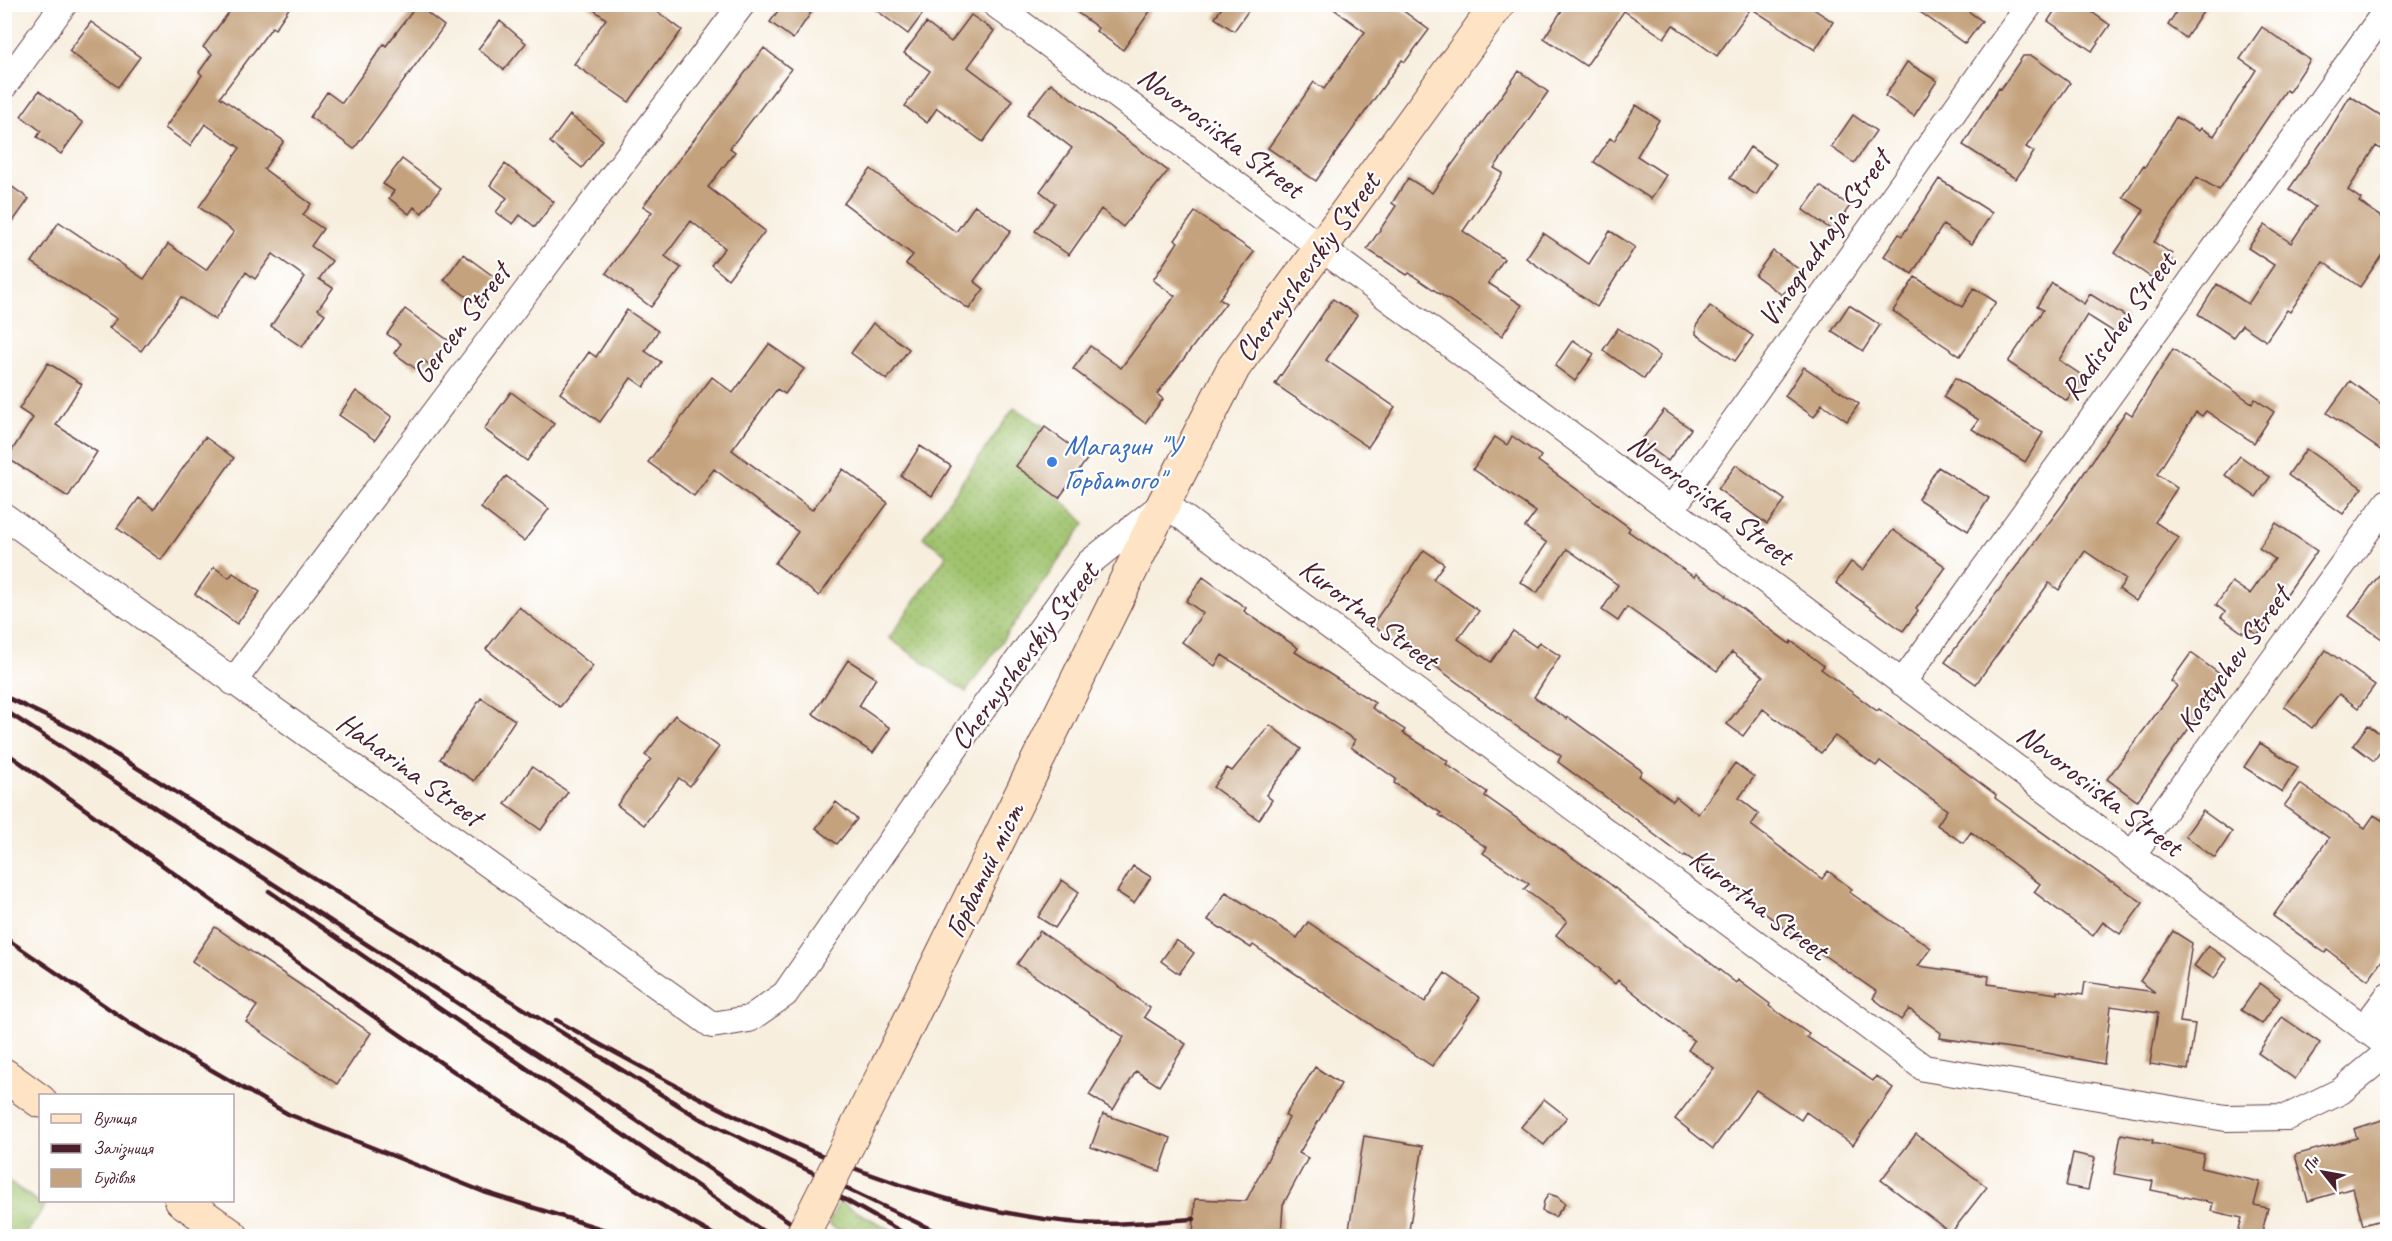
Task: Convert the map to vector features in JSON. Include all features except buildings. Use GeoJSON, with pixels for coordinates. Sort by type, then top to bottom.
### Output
{"type":"FeatureCollection","features":[{"type":"Feature","properties":{"kind":"street"},"geometry":{"type":"LineString","coordinates":[[4,86],[64,4]]}},
{"type":"Feature","properties":{"kind":"street","name":"Gercen Street"},"geometry":{"type":"LineString","coordinates":[[233,682],[742,4]]}},
{"type":"Feature","properties":{"kind":"street","name":"Novorosiiska Street"},"geometry":{"type":"LineString","coordinates":[[995,4],[2388,1046]]}},
{"type":"Feature","properties":{"kind":"street","name":"Chernyshevskiy Street"},"geometry":{"type":"LineString","coordinates":[[785,994],[979,714],[1089,563],[1164,503],[1234,367],[1498,4]]}},
{"type":"Feature","properties":{"kind":"street","name":"Vinogradnaja Street"},"geometry":{"type":"LineString","coordinates":[[1671,510],[2030,4]]}},
{"type":"Feature","properties":{"kind":"street","name":"Radischev Street"},"geometry":{"type":"LineString","coordinates":[[1902,683],[2388,8]]}},
{"type":"Feature","properties":{"kind":"street","name":"Kostychev Street"},"geometry":{"type":"LineString","coordinates":[[2132,855],[2388,502]]}},
{"type":"Feature","properties":{"kind":"street","name":"Kurortna Street"},"geometry":{"type":"LineString","coordinates":[[1164,503],[1924,1068],[2226,1118],[2288,1117],[2341,1091],[2388,1052]]}},
{"type":"Feature","properties":{"kind":"street","name":"Горбатий міст"},"geometry":{"type":"LineString","coordinates":[[802,1236],[1164,503]]}},
{"type":"Feature","properties":{"kind":"street","name":"Haharina Street"},"geometry":{"type":"LineString","coordinates":[[4,516],[712,1026],[749,1019],[785,994]]}},
{"type":"Feature","properties":{"kind":"street"},"geometry":{"type":"LineString","coordinates":[[2364,1028],[2388,996]]}},
{"type":"Feature","properties":{"kind":"street"},"geometry":{"type":"LineString","coordinates":[[4,1075],[39,1100]]}},
{"type":"Feature","properties":{"kind":"street"},"geometry":{"type":"LineString","coordinates":[[184,1202],[232,1236]]}},
{"type":"Feature","properties":{"kind":"green space"},"geometry":{"type":"Polygon","coordinates":[[[1014,408],[1045,427],[1016,466],[1059,498],[1085,523],[966,692],[889,638],[947,555],[923,537],[1014,408]]]}},
{"type":"Feature","properties":{"kind":"green space"},"geometry":{"type":"Polygon","coordinates":[[[4,1179],[45,1206],[24,1236],[5,1236],[4,1179]]]}},
{"type":"Feature","properties":{"kind":"green space"},"geometry":{"type":"Polygon","coordinates":[[[839,1202],[902,1236],[847,1236],[828,1224],[839,1202]]]}},
{"type":"Feature","properties":{"kind":"railway"},"geometry":{"type":"LineString","coordinates":[[4,696],[81,733],[699,1118],[945,1236]]}},
{"type":"Feature","properties":{"kind":"railway"},"geometry":{"type":"LineString","coordinates":[[4,710],[544,1059],[811,1236]]}},
{"type":"Feature","properties":{"kind":"railway"},"geometry":{"type":"LineString","coordinates":[[4,751],[408,1040],[630,1186],[716,1236]]}},
{"type":"Feature","properties":{"kind":"railway"},"geometry":{"type":"LineString","coordinates":[[269,891],[770,1236]]}},
{"type":"Feature","properties":{"kind":"railway"},"geometry":{"type":"LineString","coordinates":[[4,937],[130,1023],[288,1114],[484,1192],[624,1236]]}},
{"type":"Feature","properties":{"kind":"railway"},"geometry":{"type":"LineString","coordinates":[[556,1020],[680,1088],[808,1150],[875,1176],[942,1198],[1011,1214],[1081,1223],[1123,1224],[1194,1219]]}},
{"type":"Feature","properties":{"kind":"railway"},"geometry":{"type":"LineString","coordinates":[[817,1184],[909,1236]]}},
{"type":"Feature","properties":{"kind":"place","name":"Магазин \"У Горбатого\""},"geometry":{"type":"Point","coordinates":[1052,462]}}]}
